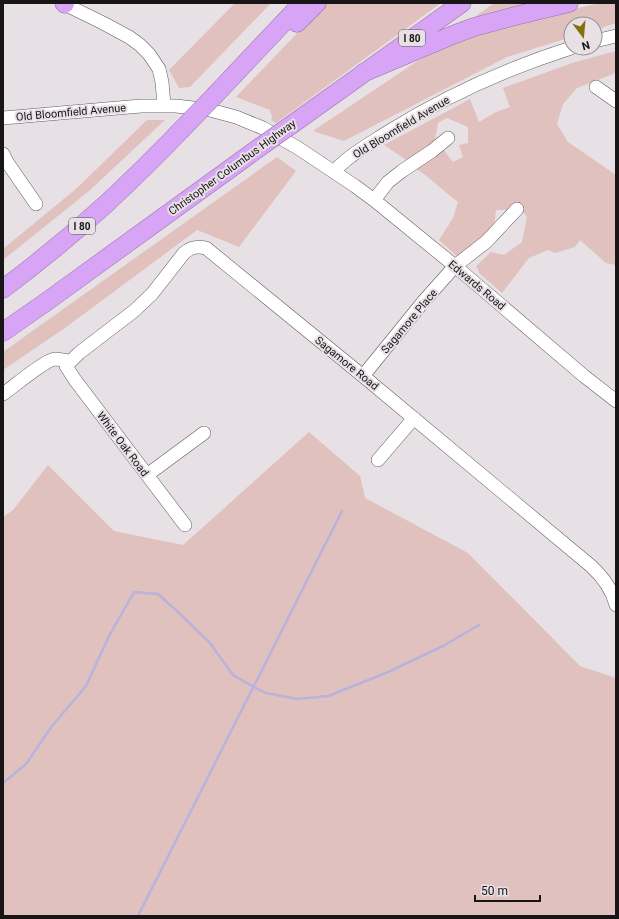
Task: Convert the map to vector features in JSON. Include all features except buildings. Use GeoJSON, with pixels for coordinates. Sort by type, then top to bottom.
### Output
{"type":"FeatureCollection","features":[{"type":"Feature","properties":{"kind":"highway","name":"I 80"},"geometry":{"type":"LineString","coordinates":[[3,289],[59,245],[129,183],[302,3]]}},
{"type":"Feature","properties":{"kind":"highway"},"geometry":{"type":"LineString","coordinates":[[248,60],[268,53],[317,3]]}},
{"type":"Feature","properties":{"kind":"highway","name":"Christopher Columbus Highway"},"geometry":{"type":"LineString","coordinates":[[3,332],[462,3]]}},
{"type":"Feature","properties":{"kind":"highway"},"geometry":{"type":"LineString","coordinates":[[363,73],[474,27],[569,3]]}},
{"type":"Feature","properties":{"kind":"street"},"geometry":{"type":"LineString","coordinates":[[63,3],[129,37],[149,54],[158,69],[162,82],[164,105]]}},
{"type":"Feature","properties":{"kind":"street"},"geometry":{"type":"LineString","coordinates":[[603,39],[616,36]]}},
{"type":"Feature","properties":{"kind":"street","name":"Old Bloomfield Avenue"},"geometry":{"type":"LineString","coordinates":[[3,118],[164,105],[210,110],[236,117],[263,128],[298,148],[334,172],[344,161],[388,132],[461,91],[497,75],[563,51]]}},
{"type":"Feature","properties":{"kind":"street"},"geometry":{"type":"LineString","coordinates":[[596,87],[615,99]]}},
{"type":"Feature","properties":{"kind":"street"},"geometry":{"type":"LineString","coordinates":[[374,200],[388,182],[448,138]]}},
{"type":"Feature","properties":{"kind":"street"},"geometry":{"type":"LineString","coordinates":[[3,154],[36,204]]}},
{"type":"Feature","properties":{"kind":"street","name":"Edwards Road"},"geometry":{"type":"LineString","coordinates":[[334,172],[374,200],[455,266],[584,376],[616,401]]}},
{"type":"Feature","properties":{"kind":"street","name":"Sagamore Place"},"geometry":{"type":"LineString","coordinates":[[363,376],[423,302],[455,266],[486,242],[517,209]]}},
{"type":"Feature","properties":{"kind":"street","name":"Sagamore Road"},"geometry":{"type":"LineString","coordinates":[[70,362],[79,353],[134,311],[152,294],[188,249],[200,246],[206,248],[414,418],[591,566],[606,582],[616,605]]}},
{"type":"Feature","properties":{"kind":"street"},"geometry":{"type":"LineString","coordinates":[[3,394],[51,360],[56,359],[70,362]]}},
{"type":"Feature","properties":{"kind":"street","name":"White Oak Road"},"geometry":{"type":"LineString","coordinates":[[70,362],[66,366],[75,380],[185,525]]}},
{"type":"Feature","properties":{"kind":"street"},"geometry":{"type":"LineString","coordinates":[[378,460],[414,418]]}},
{"type":"Feature","properties":{"kind":"street"},"geometry":{"type":"LineString","coordinates":[[147,475],[204,433]]}},
{"type":"Feature","properties":{"kind":"shaded area"},"geometry":{"type":"Polygon","coordinates":[[[235,3],[271,3],[190,87],[179,88],[169,70],[235,3]]]}},
{"type":"Feature","properties":{"kind":"shaded area"},"geometry":{"type":"Polygon","coordinates":[[[326,3],[441,3],[276,123],[271,120],[272,117],[270,110],[236,97],[326,3]]]}},
{"type":"Feature","properties":{"kind":"shaded area"},"geometry":{"type":"Polygon","coordinates":[[[494,3],[543,3],[468,22],[494,3]]]}},
{"type":"Feature","properties":{"kind":"shaded area"},"geometry":{"type":"Polygon","coordinates":[[[600,3],[616,3],[616,23],[603,27],[603,16],[563,16],[563,40],[507,57],[344,141],[313,131],[419,60],[467,37],[523,21],[600,3]]]}},
{"type":"Feature","properties":{"kind":"shaded area"},"geometry":{"type":"Polygon","coordinates":[[[616,51],[616,73],[577,88],[563,104],[557,124],[568,142],[616,175],[616,265],[606,263],[580,240],[575,247],[555,253],[548,250],[529,258],[502,293],[480,274],[476,266],[491,252],[504,255],[522,242],[527,217],[519,206],[511,210],[496,210],[493,236],[460,259],[439,240],[453,218],[458,202],[417,169],[429,156],[443,149],[453,162],[463,157],[459,145],[468,143],[468,127],[447,118],[438,123],[435,139],[428,149],[408,161],[384,145],[470,99],[479,122],[494,113],[510,107],[503,88],[575,62],[603,56],[603,54],[616,51]]]}},
{"type":"Feature","properties":{"kind":"shaded area"},"geometry":{"type":"Polygon","coordinates":[[[147,120],[165,120],[89,191],[3,260],[3,249],[77,188],[147,120]]]}},
{"type":"Feature","properties":{"kind":"shaded area"},"geometry":{"type":"Polygon","coordinates":[[[277,157],[296,171],[239,247],[197,230],[65,328],[3,370],[3,352],[277,157]]]}},
{"type":"Feature","properties":{"kind":"shaded area"},"geometry":{"type":"Polygon","coordinates":[[[309,432],[360,476],[365,498],[468,553],[580,666],[616,678],[616,916],[3,916],[3,517],[13,510],[48,465],[114,531],[183,545],[309,432]]]}},
{"type":"Feature","properties":{"kind":"waterway"},"geometry":{"type":"LineString","coordinates":[[138,916],[342,511]]}},
{"type":"Feature","properties":{"kind":"waterway"},"geometry":{"type":"LineString","coordinates":[[3,783],[26,764],[52,726],[86,686],[109,636],[134,592],[158,594],[210,643],[233,675],[266,693],[297,699],[328,696],[386,673],[443,646],[479,625]]}}]}
